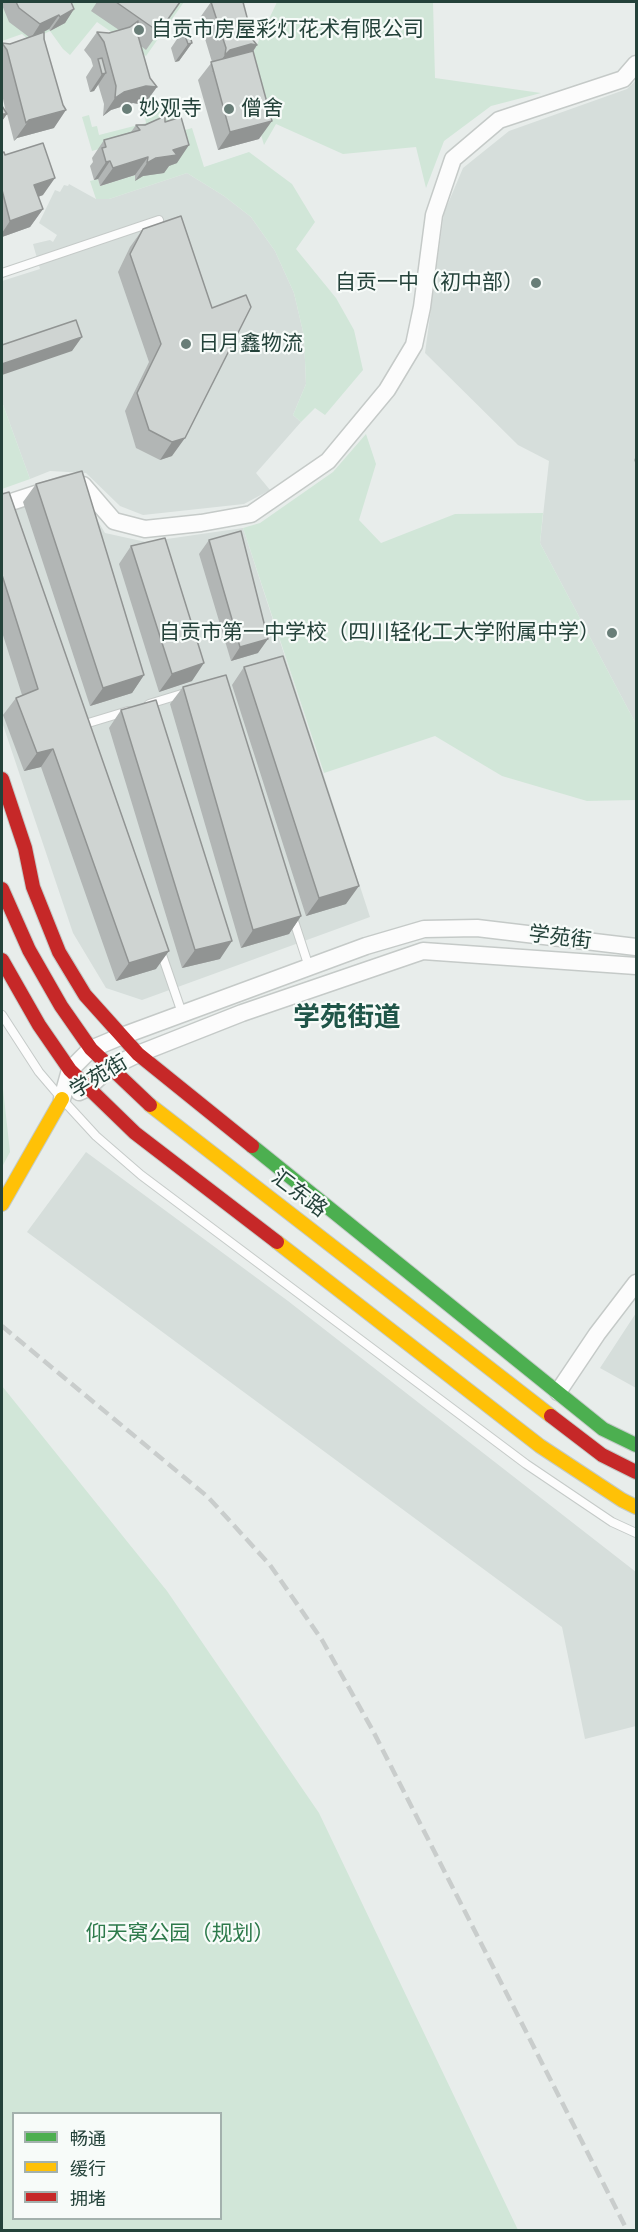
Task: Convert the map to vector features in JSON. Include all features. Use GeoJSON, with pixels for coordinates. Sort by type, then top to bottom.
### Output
{"type":"FeatureCollection","features":[{"type":"Feature","properties":{"kind":"main road"},"geometry":{"type":"LineString","coordinates":[[2,778],[25,848],[33,887],[59,952],[85,995],[138,1054],[603,1428],[636,1445]]}},
{"type":"Feature","properties":{"kind":"main road","name":"汇东路"},"geometry":{"type":"LineString","coordinates":[[2,889],[29,950],[61,1006],[91,1049],[159,1114],[602,1455],[636,1472]]}},
{"type":"Feature","properties":{"kind":"main road"},"geometry":{"type":"LineString","coordinates":[[2,960],[39,1025],[70,1070],[135,1133],[540,1446],[636,1507]]}},
{"type":"Feature","properties":{"kind":"main road"},"geometry":{"type":"LineString","coordinates":[[2,1204],[62,1099]]}},
{"type":"Feature","properties":{"kind":"street"},"geometry":{"type":"LineString","coordinates":[[9,507],[66,484],[83,485],[114,521],[146,529],[201,523],[251,514],[328,461],[387,390],[414,345],[422,307],[434,215],[453,159],[499,120],[623,79],[636,64]]}},
{"type":"Feature","properties":{"kind":"street","name":"学苑街"},"geometry":{"type":"LineString","coordinates":[[62,1099],[70,1070],[91,1049],[366,946],[424,929],[477,928],[636,947]]}},
{"type":"Feature","properties":{"kind":"street","name":"学苑街"},"geometry":{"type":"LineString","coordinates":[[62,1099],[88,1088],[109,1068],[138,1054],[242,1013],[423,951],[636,966]]}},
{"type":"Feature","properties":{"kind":"street"},"geometry":{"type":"LineString","coordinates":[[558,1392],[636,1283]]}},
{"type":"Feature","properties":{"kind":"lane"},"geometry":{"type":"LineString","coordinates":[[2,273],[159,220]]}},
{"type":"Feature","properties":{"kind":"lane"},"geometry":{"type":"LineString","coordinates":[[85,724],[195,690]]}},
{"type":"Feature","properties":{"kind":"lane"},"geometry":{"type":"LineString","coordinates":[[81,713],[89,735]]}},
{"type":"Feature","properties":{"kind":"lane"},"geometry":{"type":"LineString","coordinates":[[290,910],[309,967]]}},
{"type":"Feature","properties":{"kind":"lane"},"geometry":{"type":"LineString","coordinates":[[156,936],[182,1014]]}},
{"type":"Feature","properties":{"kind":"lane"},"geometry":{"type":"LineString","coordinates":[[2,1015],[39,1072],[62,1099],[96,1136],[141,1175],[526,1464],[612,1522],[636,1533]]}},
{"type":"Feature","properties":{"kind":"shaded area","name":"自贡一中（初中部）"},"geometry":{"type":"Polygon","coordinates":[[[636,80],[636,724],[540,543],[549,461],[518,445],[425,353],[444,213],[463,168],[509,131],[627,89],[636,80]]]}},
{"type":"Feature","properties":{"kind":"shaded area"},"geometry":{"type":"Polygon","coordinates":[[[187,173],[224,196],[251,217],[275,251],[294,293],[304,336],[306,384],[293,415],[301,422],[256,473],[270,490],[244,504],[143,515],[120,506],[86,473],[50,471],[30,479],[2,402],[2,281],[40,269],[33,244],[50,240],[53,242],[57,235],[39,223],[55,190],[60,192],[64,185],[69,184],[96,199],[109,199],[187,173]]]}},
{"type":"Feature","properties":{"kind":"shaded area"},"geometry":{"type":"Polygon","coordinates":[[[84,498],[105,533],[146,542],[243,528],[370,917],[142,1000],[106,988],[73,933],[2,722],[2,509],[84,498]]]}},
{"type":"Feature","properties":{"kind":"shaded area"},"geometry":{"type":"Polygon","coordinates":[[[86,1152],[288,1301],[636,1572],[636,1726],[585,1739],[562,1627],[27,1232],[86,1152]]]}},
{"type":"Feature","properties":{"kind":"shaded area"},"geometry":{"type":"Polygon","coordinates":[[[636,1313],[636,1388],[600,1368],[636,1313]]]}},
{"type":"Feature","properties":{"kind":"green space"},"geometry":{"type":"Polygon","coordinates":[[[2,2],[184,2],[146,56],[97,22],[70,55],[50,31],[30,41],[22,34],[2,41],[2,2]]]}},
{"type":"Feature","properties":{"kind":"green space"},"geometry":{"type":"Polygon","coordinates":[[[277,2],[433,2],[435,78],[541,93],[491,106],[444,141],[426,188],[416,147],[343,154],[276,124],[264,145],[243,74],[277,2]]]}},
{"type":"Feature","properties":{"kind":"green space"},"geometry":{"type":"Polygon","coordinates":[[[133,54],[142,61],[156,111],[178,104],[183,124],[92,151],[82,117],[89,115],[92,127],[97,126],[99,135],[146,123],[144,113],[149,111],[133,54]]]}},
{"type":"Feature","properties":{"kind":"green space"},"geometry":{"type":"Polygon","coordinates":[[[192,128],[204,167],[249,152],[292,184],[315,222],[296,249],[336,298],[354,330],[363,370],[325,415],[315,408],[301,422],[293,415],[306,384],[304,336],[294,293],[275,251],[251,217],[224,196],[187,173],[109,199],[96,199],[90,181],[98,179],[100,186],[135,175],[168,135],[192,128]]]}},
{"type":"Feature","properties":{"kind":"green space"},"geometry":{"type":"Polygon","coordinates":[[[2,402],[30,479],[2,489],[2,402]]]}},
{"type":"Feature","properties":{"kind":"green space"},"geometry":{"type":"Polygon","coordinates":[[[366,434],[376,464],[359,520],[381,543],[455,514],[543,513],[540,543],[636,724],[636,800],[587,801],[502,776],[435,736],[324,773],[243,528],[260,523],[333,472],[366,434]]]}},
{"type":"Feature","properties":{"kind":"green space"},"geometry":{"type":"Polygon","coordinates":[[[2,1080],[10,1152],[2,1167],[2,1080]]]}},
{"type":"Feature","properties":{"kind":"green space","name":"仰天窝公园（规划）"},"geometry":{"type":"Polygon","coordinates":[[[2,1386],[167,1591],[319,1813],[518,2230],[2,2230],[2,1386]]]}},
{"type":"Feature","properties":{"kind":"building"},"geometry":{"type":"Polygon","coordinates":[[[16,2],[71,2],[74,9],[40,24],[19,8],[16,2]]]}},
{"type":"Feature","properties":{"kind":"building"},"geometry":{"type":"Polygon","coordinates":[[[116,2],[180,2],[159,32],[116,2]]]}},
{"type":"Feature","properties":{"kind":"building"},"geometry":{"type":"Polygon","coordinates":[[[211,2],[243,2],[253,40],[257,45],[251,44],[230,50],[225,55],[226,48],[211,2]]]}},
{"type":"Feature","properties":{"kind":"building"},"geometry":{"type":"Polygon","coordinates":[[[138,21],[137,32],[150,78],[157,87],[146,86],[124,92],[115,98],[116,86],[104,42],[97,32],[109,33],[130,27],[138,21]]]}},
{"type":"Feature","properties":{"kind":"building"},"geometry":{"type":"Polygon","coordinates":[[[188,29],[192,43],[188,44],[183,30],[188,29]]]}},
{"type":"Feature","properties":{"kind":"building"},"geometry":{"type":"Polygon","coordinates":[[[44,32],[44,39],[66,110],[29,120],[26,123],[7,50],[2,43],[10,44],[44,32]]]}},
{"type":"Feature","properties":{"kind":"building"},"geometry":{"type":"Polygon","coordinates":[[[253,51],[272,121],[230,132],[211,62],[253,51]]]}},
{"type":"Feature","properties":{"kind":"building"},"geometry":{"type":"Polygon","coordinates":[[[102,58],[106,73],[102,74],[98,59],[102,58]]]}},
{"type":"Feature","properties":{"kind":"building"},"geometry":{"type":"Polygon","coordinates":[[[165,116],[165,122],[181,117],[189,145],[173,150],[177,155],[156,158],[147,163],[148,157],[113,168],[110,161],[106,162],[102,148],[106,147],[104,140],[140,130],[136,125],[145,125],[165,116]]]}},
{"type":"Feature","properties":{"kind":"building"},"geometry":{"type":"Polygon","coordinates":[[[43,143],[55,178],[34,185],[43,209],[10,221],[2,190],[2,153],[4,152],[5,155],[43,143]]]}},
{"type":"Feature","properties":{"kind":"building","name":"日月鑫物流"},"geometry":{"type":"Polygon","coordinates":[[[181,216],[212,308],[246,295],[251,307],[185,438],[172,442],[149,430],[137,393],[161,344],[130,254],[143,229],[181,216]]]}},
{"type":"Feature","properties":{"kind":"building"},"geometry":{"type":"Polygon","coordinates":[[[76,320],[82,337],[2,364],[2,345],[76,320]]]}},
{"type":"Feature","properties":{"kind":"building"},"geometry":{"type":"Polygon","coordinates":[[[82,471],[144,675],[103,688],[36,484],[82,471]]]}},
{"type":"Feature","properties":{"kind":"building"},"geometry":{"type":"Polygon","coordinates":[[[9,492],[169,951],[129,963],[53,749],[37,753],[16,698],[38,689],[2,575],[2,494],[9,492]]]}},
{"type":"Feature","properties":{"kind":"building"},"geometry":{"type":"Polygon","coordinates":[[[241,531],[268,639],[240,647],[209,540],[241,531]]]}},
{"type":"Feature","properties":{"kind":"building"},"geometry":{"type":"Polygon","coordinates":[[[165,538],[204,663],[172,674],[131,546],[165,538]]]}},
{"type":"Feature","properties":{"kind":"building"},"geometry":{"type":"Polygon","coordinates":[[[283,656],[359,886],[319,898],[244,667],[283,656]]]}},
{"type":"Feature","properties":{"kind":"building"},"geometry":{"type":"Polygon","coordinates":[[[226,675],[301,916],[253,930],[183,687],[226,675]]]}},
{"type":"Feature","properties":{"kind":"building"},"geometry":{"type":"Polygon","coordinates":[[[156,700],[232,941],[195,950],[121,710],[156,700]]]}},
{"type":"Feature","properties":{"kind":"railway"},"geometry":{"type":"LineString","coordinates":[[2,1326],[208,1497],[270,1565],[322,1640],[372,1729],[627,2230]]}},
{"type":"Feature","properties":{"kind":"traffic: fast"},"geometry":{"type":"LineString","coordinates":[[252,1146],[603,1429],[636,1445]]}},
{"type":"Feature","properties":{"kind":"traffic: slow"},"geometry":{"type":"LineString","coordinates":[[2,1204],[62,1099]]}},
{"type":"Feature","properties":{"kind":"traffic: slow"},"geometry":{"type":"LineString","coordinates":[[150,1105],[551,1416]]}},
{"type":"Feature","properties":{"kind":"traffic: slow"},"geometry":{"type":"LineString","coordinates":[[277,1242],[540,1446],[636,1507]]}},
{"type":"Feature","properties":{"kind":"traffic: jam"},"geometry":{"type":"LineString","coordinates":[[2,779],[25,848],[33,887],[59,952],[85,995],[138,1054],[252,1146]]}},
{"type":"Feature","properties":{"kind":"traffic: jam"},"geometry":{"type":"LineString","coordinates":[[2,889],[29,950],[61,1006],[91,1049],[150,1105]]}},
{"type":"Feature","properties":{"kind":"traffic: jam"},"geometry":{"type":"LineString","coordinates":[[2,960],[39,1025],[70,1070],[135,1133],[277,1242]]}},
{"type":"Feature","properties":{"kind":"traffic: jam"},"geometry":{"type":"LineString","coordinates":[[551,1416],[602,1455],[636,1472]]}},
{"type":"Feature","properties":{"kind":"place","name":"自贡市房屋彩灯花术有限公司"},"geometry":{"type":"Point","coordinates":[139,30]}},
{"type":"Feature","properties":{"kind":"place","name":"妙观寺"},"geometry":{"type":"Point","coordinates":[127,109]}},
{"type":"Feature","properties":{"kind":"place","name":"僧舍"},"geometry":{"type":"Point","coordinates":[229,109]}},
{"type":"Feature","properties":{"kind":"place","name":"自贡一中（初中部）"},"geometry":{"type":"Point","coordinates":[536,283]}},
{"type":"Feature","properties":{"kind":"place","name":"日月鑫物流"},"geometry":{"type":"Point","coordinates":[186,344]}},
{"type":"Feature","properties":{"kind":"place","name":"自贡市第一中学校（四川轻化工大学附属中学）"},"geometry":{"type":"Point","coordinates":[612,633]}},
{"type":"Feature","properties":{"kind":"district","name":"学苑街道"},"geometry":{"type":"Point","coordinates":[347,1018]}}]}
